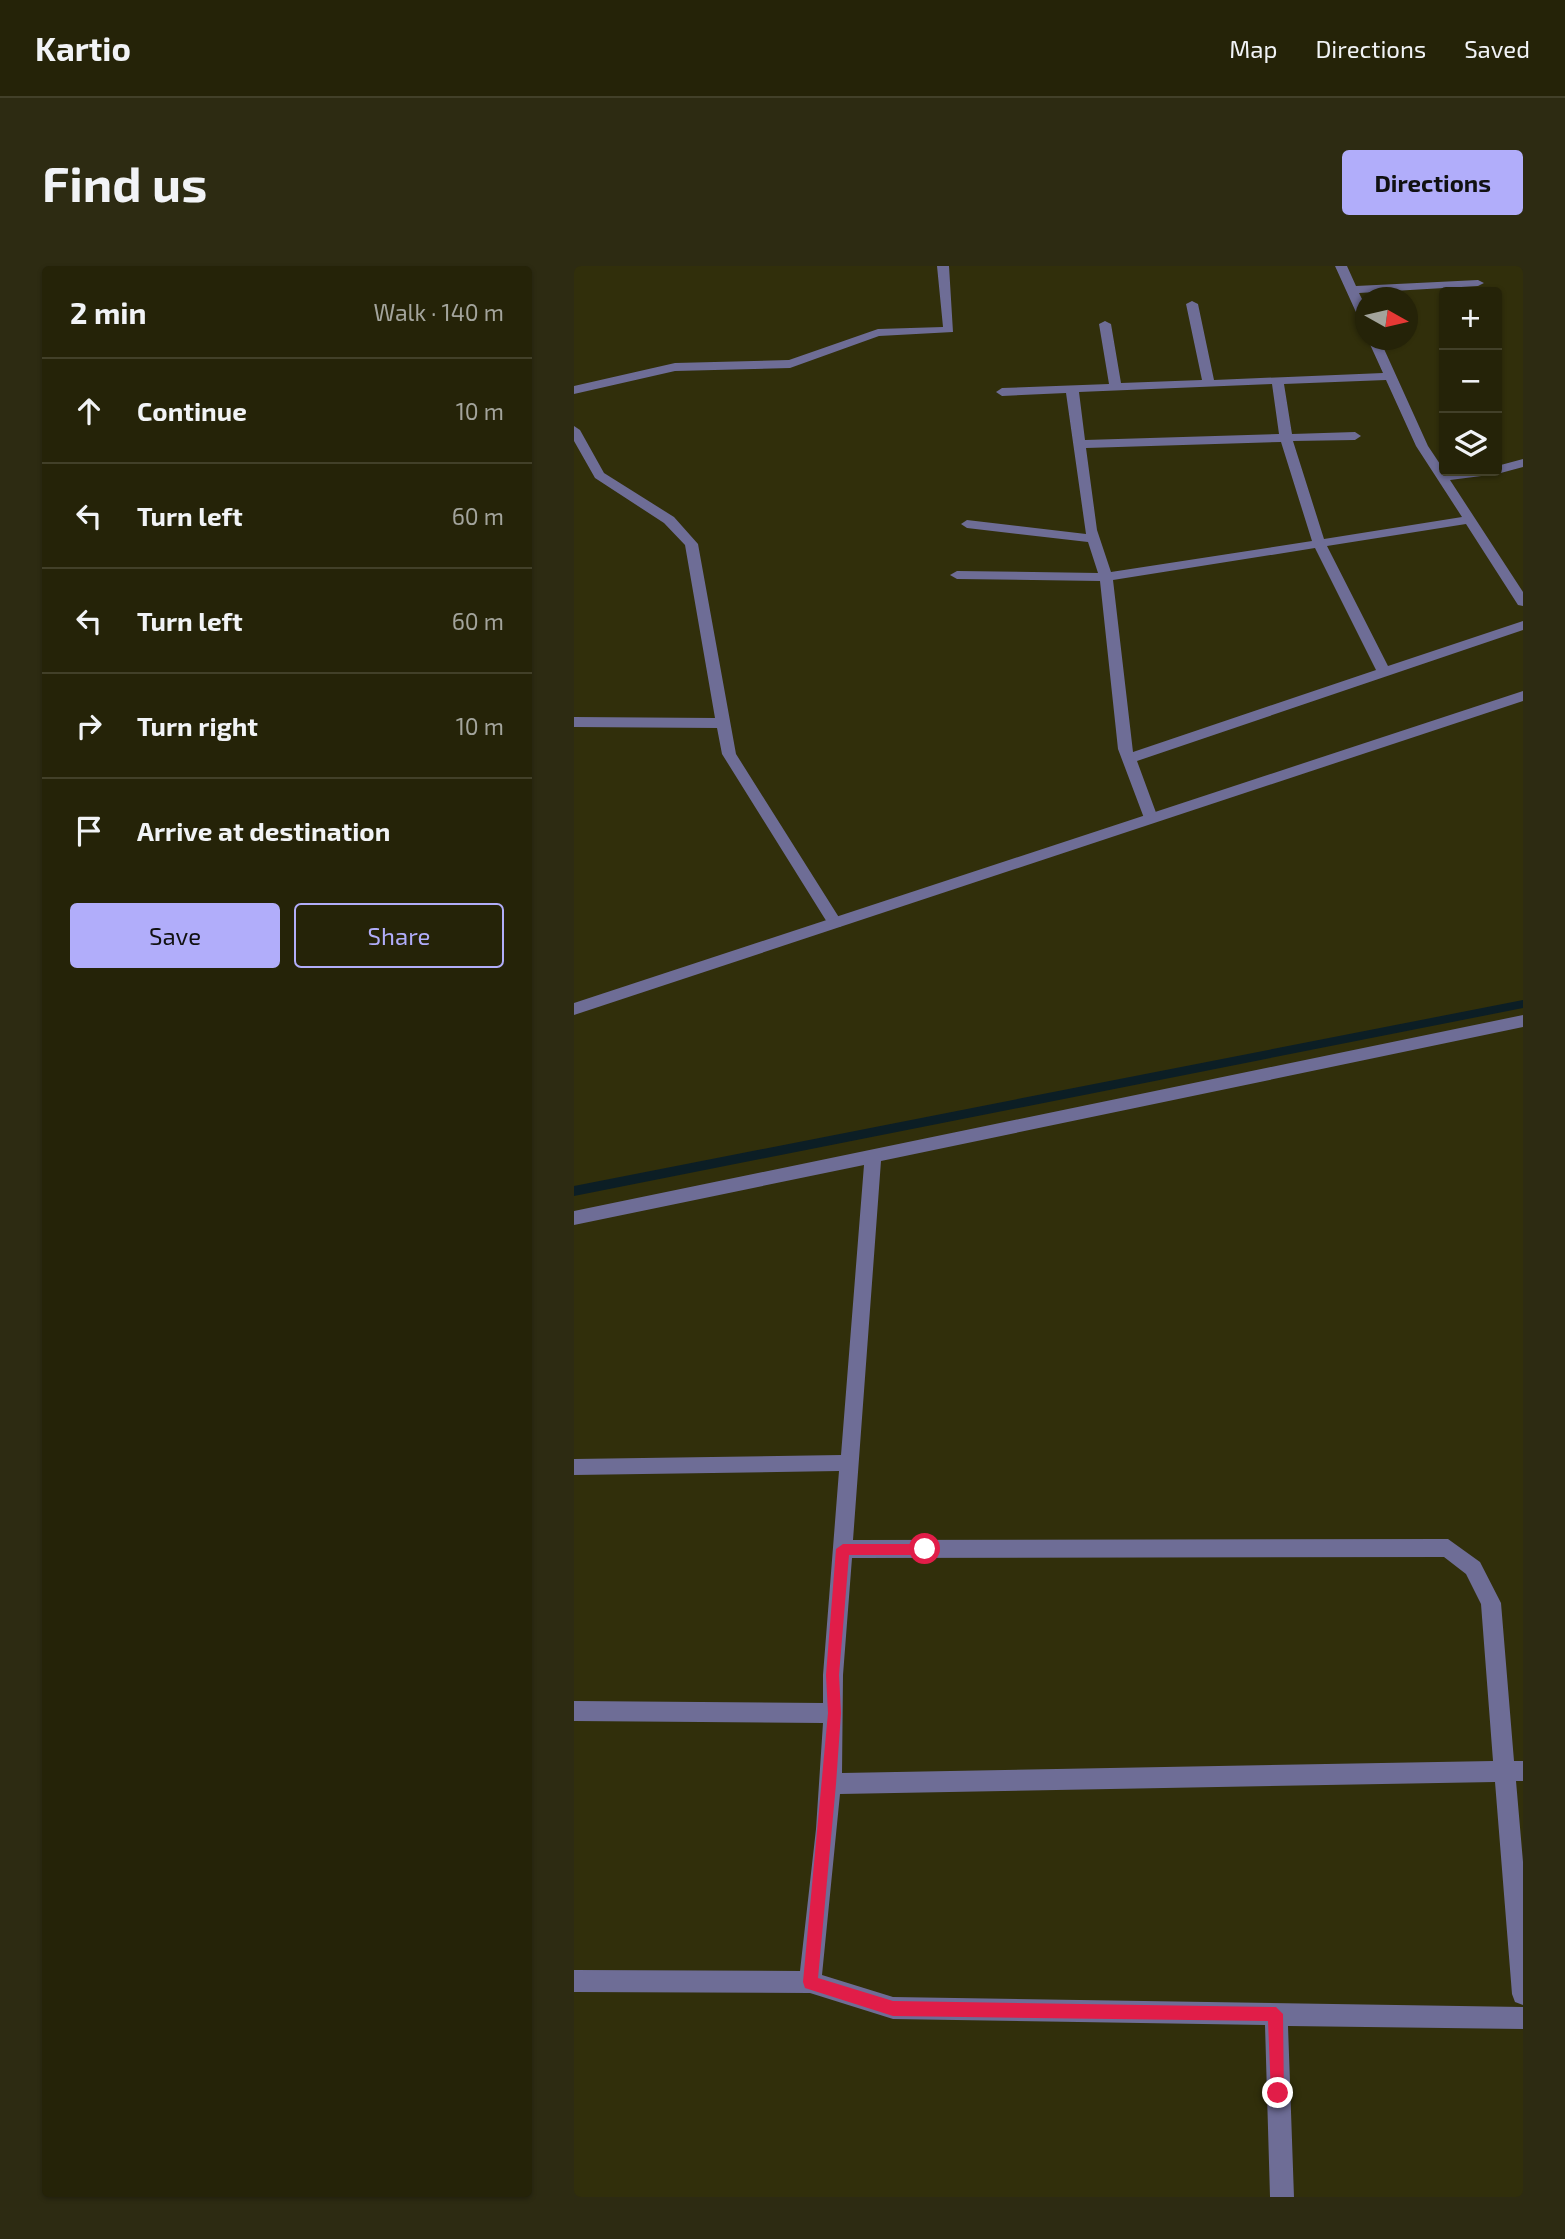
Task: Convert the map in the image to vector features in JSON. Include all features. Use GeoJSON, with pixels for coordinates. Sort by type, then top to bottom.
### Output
{"type":"FeatureCollection","features":[{"type":"Feature","properties":{"kind":"street"},"geometry":{"type":"LineString","coordinates":[[574,390],[674,366],[790,364],[878,333],[949,330],[943,266]]}},
{"type":"Feature","properties":{"kind":"street"},"geometry":{"type":"LineString","coordinates":[[1341,266],[1355,298]]}},
{"type":"Feature","properties":{"kind":"street"},"geometry":{"type":"LineString","coordinates":[[1351,290],[1478,283]]}},
{"type":"Feature","properties":{"kind":"street"},"geometry":{"type":"LineString","coordinates":[[1192,304],[1209,384]]}},
{"type":"Feature","properties":{"kind":"street"},"geometry":{"type":"LineString","coordinates":[[1105,324],[1116,387]]}},
{"type":"Feature","properties":{"kind":"street"},"geometry":{"type":"LineString","coordinates":[[1379,350],[1422,446],[1523,602]]}},
{"type":"Feature","properties":{"kind":"street"},"geometry":{"type":"LineString","coordinates":[[1002,392],[1391,376]]}},
{"type":"Feature","properties":{"kind":"street"},"geometry":{"type":"LineString","coordinates":[[1278,381],[1289,438],[1319,544],[1384,673]]}},
{"type":"Feature","properties":{"kind":"street"},"geometry":{"type":"LineString","coordinates":[[1072,389],[1094,539],[1106,578],[1125,749],[1151,818]]}},
{"type":"Feature","properties":{"kind":"street"},"geometry":{"type":"LineString","coordinates":[[574,430],[579,447],[599,475],[669,520],[691,544],[729,754],[835,923]]}},
{"type":"Feature","properties":{"kind":"street"},"geometry":{"type":"LineString","coordinates":[[1079,444],[1355,436]]}},
{"type":"Feature","properties":{"kind":"street"},"geometry":{"type":"LineString","coordinates":[[1502,469],[1523,463]]}},
{"type":"Feature","properties":{"kind":"street"},"geometry":{"type":"LineString","coordinates":[[1442,477],[1450,476]]}},
{"type":"Feature","properties":{"kind":"street"},"geometry":{"type":"LineString","coordinates":[[957,575],[1106,578],[1470,520]]}},
{"type":"Feature","properties":{"kind":"street"},"geometry":{"type":"LineString","coordinates":[[967,524],[1094,539]]}},
{"type":"Feature","properties":{"kind":"street"},"geometry":{"type":"LineString","coordinates":[[1129,759],[1523,625]]}},
{"type":"Feature","properties":{"kind":"street"},"geometry":{"type":"LineString","coordinates":[[574,1009],[1523,696]]}},
{"type":"Feature","properties":{"kind":"street"},"geometry":{"type":"LineString","coordinates":[[574,722],[723,723]]}},
{"type":"Feature","properties":{"kind":"street"},"geometry":{"type":"LineString","coordinates":[[574,1218],[1523,1021]]}},
{"type":"Feature","properties":{"kind":"street"},"geometry":{"type":"LineString","coordinates":[[810,1982],[829,1784],[834,1713],[833,1675],[873,1156]]}},
{"type":"Feature","properties":{"kind":"street"},"geometry":{"type":"LineString","coordinates":[[574,1467],[849,1463]]}},
{"type":"Feature","properties":{"kind":"street"},"geometry":{"type":"LineString","coordinates":[[843,1549],[1448,1548],[1473,1568],[1491,1602],[1514,1771],[1523,1994]]}},
{"type":"Feature","properties":{"kind":"street"},"geometry":{"type":"LineString","coordinates":[[574,1711],[834,1713]]}},
{"type":"Feature","properties":{"kind":"street"},"geometry":{"type":"LineString","coordinates":[[829,1784],[1514,1771]]}},
{"type":"Feature","properties":{"kind":"street"},"geometry":{"type":"LineString","coordinates":[[574,1981],[810,1982],[893,2008],[1523,2018]]}},
{"type":"Feature","properties":{"kind":"street"},"geometry":{"type":"LineString","coordinates":[[1276,2014],[1282,2197]]}},
{"type":"Feature","properties":{"kind":"waterway"},"geometry":{"type":"LineString","coordinates":[[574,1191],[1523,1004]]}},
{"type":"Feature","properties":{"kind":"route"},"geometry":{"type":"LineString","coordinates":[[925,1549],[843,1549],[833,1675],[834,1713],[829,1784],[810,1982],[893,2008],[1276,2014],[1278,2093]]}}]}
